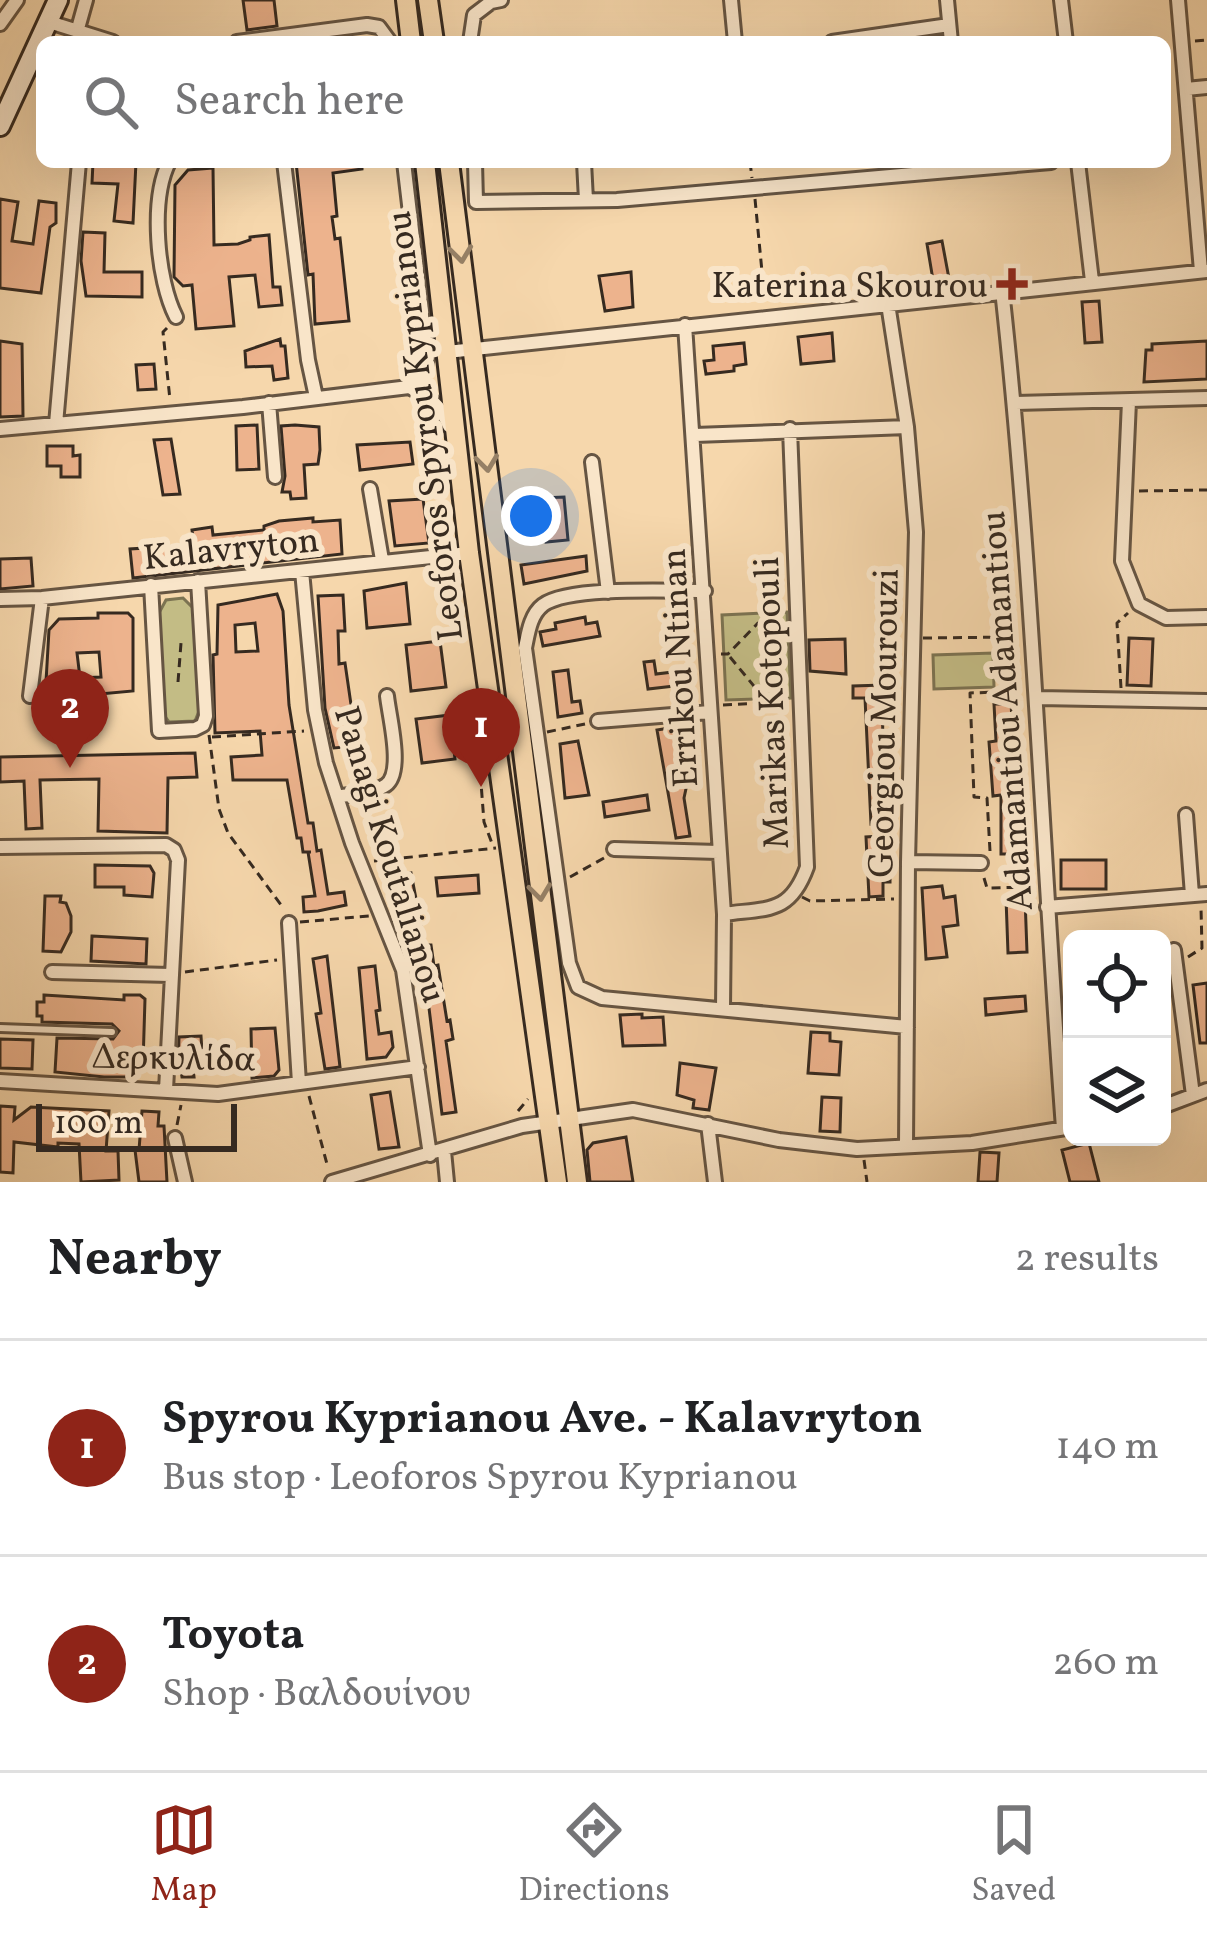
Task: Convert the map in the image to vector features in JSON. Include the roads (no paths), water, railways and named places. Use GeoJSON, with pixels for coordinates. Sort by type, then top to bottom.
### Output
{"type":"FeatureCollection","features":[{"type":"Feature","properties":{"kind":"main road"},"geometry":{"type":"LineString","coordinates":[[406,0],[410,36]]}},
{"type":"Feature","properties":{"kind":"main road"},"geometry":{"type":"LineString","coordinates":[[428,0],[433,36]]}},
{"type":"Feature","properties":{"kind":"main road"},"geometry":{"type":"LineString","coordinates":[[40,36],[54,6]]}},
{"type":"Feature","properties":{"kind":"main road"},"geometry":{"type":"LineString","coordinates":[[0,126],[36,46]]}},
{"type":"Feature","properties":{"kind":"main road","name":"Leoforos Spyrou Kyprianou"},"geometry":{"type":"LineString","coordinates":[[426,168],[469,554],[510,846],[558,1119],[577,1182]]}},
{"type":"Feature","properties":{"kind":"main road","name":"Leoforos Spyrou Kyprianou"},"geometry":{"type":"LineString","coordinates":[[450,168],[558,1119],[557,1182]]}},
{"type":"Feature","properties":{"kind":"street"},"geometry":{"type":"LineString","coordinates":[[0,25],[17,0]]}},
{"type":"Feature","properties":{"kind":"street"},"geometry":{"type":"LineString","coordinates":[[77,32],[86,0]]}},
{"type":"Feature","properties":{"kind":"street"},"geometry":{"type":"LineString","coordinates":[[471,36],[474,15],[501,0]]}},
{"type":"Feature","properties":{"kind":"street"},"geometry":{"type":"LineString","coordinates":[[731,0],[734,36]]}},
{"type":"Feature","properties":{"kind":"street"},"geometry":{"type":"LineString","coordinates":[[947,0],[950,36]]}},
{"type":"Feature","properties":{"kind":"street"},"geometry":{"type":"LineString","coordinates":[[1061,0],[1065,36]]}},
{"type":"Feature","properties":{"kind":"street"},"geometry":{"type":"LineString","coordinates":[[447,352],[1204,271],[1178,0]]}},
{"type":"Feature","properties":{"kind":"street"},"geometry":{"type":"LineString","coordinates":[[54,6],[86,36]]}},
{"type":"Feature","properties":{"kind":"street"},"geometry":{"type":"LineString","coordinates":[[296,36],[367,25],[380,27],[386,36]]}},
{"type":"Feature","properties":{"kind":"street"},"geometry":{"type":"LineString","coordinates":[[873,36],[949,25]]}},
{"type":"Feature","properties":{"kind":"street"},"geometry":{"type":"LineString","coordinates":[[1186,89],[1207,86]]}},
{"type":"Feature","properties":{"kind":"street"},"geometry":{"type":"LineString","coordinates":[[56,424],[78,168]]}},
{"type":"Feature","properties":{"kind":"street"},"geometry":{"type":"LineString","coordinates":[[166,168],[159,219],[163,284],[176,317]]}},
{"type":"Feature","properties":{"kind":"street"},"geometry":{"type":"LineString","coordinates":[[285,168],[316,397]]}},
{"type":"Feature","properties":{"kind":"street"},"geometry":{"type":"LineString","coordinates":[[405,168],[427,358],[423,375],[409,387]]}},
{"type":"Feature","properties":{"kind":"street"},"geometry":{"type":"LineString","coordinates":[[475,168],[476,202],[754,190],[940,168]]}},
{"type":"Feature","properties":{"kind":"street"},"geometry":{"type":"LineString","coordinates":[[584,168],[586,200]]}},
{"type":"Feature","properties":{"kind":"street"},"geometry":{"type":"LineString","coordinates":[[1079,168],[1092,280]]}},
{"type":"Feature","properties":{"kind":"street","name":"Adamantiou Adamantiou"},"geometry":{"type":"LineString","coordinates":[[1002,290],[1038,698],[1047,907],[1063,1084]]}},
{"type":"Feature","properties":{"kind":"street","name":"Georgiou Mourouzi"},"geometry":{"type":"LineString","coordinates":[[888,304],[908,427],[916,532],[906,1146]]}},
{"type":"Feature","properties":{"kind":"street","name":"Errikou Ntinan"},"geometry":{"type":"LineString","coordinates":[[686,325],[724,914],[723,1008]]}},
{"type":"Feature","properties":{"kind":"street"},"geometry":{"type":"LineString","coordinates":[[0,429],[409,387],[442,410],[458,445]]}},
{"type":"Feature","properties":{"kind":"street"},"geometry":{"type":"LineString","coordinates":[[1014,403],[1207,398]]}},
{"type":"Feature","properties":{"kind":"street"},"geometry":{"type":"LineString","coordinates":[[1129,401],[1122,561],[1138,604],[1166,617],[1207,617]]}},
{"type":"Feature","properties":{"kind":"street"},"geometry":{"type":"LineString","coordinates":[[269,404],[274,476]]}},
{"type":"Feature","properties":{"kind":"street"},"geometry":{"type":"LineString","coordinates":[[695,435],[908,427]]}},
{"type":"Feature","properties":{"kind":"street","name":"Marikas Kotopouli"},"geometry":{"type":"LineString","coordinates":[[724,914],[776,907],[797,894],[807,867],[790,429]]}},
{"type":"Feature","properties":{"kind":"street"},"geometry":{"type":"LineString","coordinates":[[592,462],[608,592]]}},
{"type":"Feature","properties":{"kind":"street"},"geometry":{"type":"LineString","coordinates":[[370,489],[382,560]]}},
{"type":"Feature","properties":{"kind":"street","name":"Kalavryton"},"geometry":{"type":"LineString","coordinates":[[0,599],[469,554]]}},
{"type":"Feature","properties":{"kind":"street","name":"Panagi Koutalianou"},"geometry":{"type":"LineString","coordinates":[[302,571],[320,730],[337,796],[403,970],[418,1067],[447,1182]]}},
{"type":"Feature","properties":{"kind":"street"},"geometry":{"type":"LineString","coordinates":[[151,585],[159,731],[207,731],[198,580]]}},
{"type":"Feature","properties":{"kind":"street"},"geometry":{"type":"LineString","coordinates":[[705,591],[608,592],[544,604],[530,623],[525,648],[569,963],[578,987],[602,998],[907,1028]]}},
{"type":"Feature","properties":{"kind":"street"},"geometry":{"type":"LineString","coordinates":[[30,696],[42,598]]}},
{"type":"Feature","properties":{"kind":"street"},"geometry":{"type":"LineString","coordinates":[[337,796],[384,787],[391,781],[396,765],[387,696]]}},
{"type":"Feature","properties":{"kind":"street"},"geometry":{"type":"LineString","coordinates":[[1038,698],[1207,701]]}},
{"type":"Feature","properties":{"kind":"street"},"geometry":{"type":"LineString","coordinates":[[598,721],[710,709]]}},
{"type":"Feature","properties":{"kind":"street"},"geometry":{"type":"LineString","coordinates":[[1047,907],[1200,895],[1186,815]]}},
{"type":"Feature","properties":{"kind":"street"},"geometry":{"type":"LineString","coordinates":[[0,847],[166,844],[174,850],[178,860],[166,1090]]}},
{"type":"Feature","properties":{"kind":"street"},"geometry":{"type":"LineString","coordinates":[[614,849],[718,852]]}},
{"type":"Feature","properties":{"kind":"street"},"geometry":{"type":"LineString","coordinates":[[908,862],[980,863]]}},
{"type":"Feature","properties":{"kind":"street"},"geometry":{"type":"LineString","coordinates":[[289,923],[302,1083]]}},
{"type":"Feature","properties":{"kind":"street"},"geometry":{"type":"LineString","coordinates":[[1174,950],[1192,1095]]}},
{"type":"Feature","properties":{"kind":"street"},"geometry":{"type":"LineString","coordinates":[[52,972],[170,975]]}},
{"type":"Feature","properties":{"kind":"street","name":"Δερκυλίδα"},"geometry":{"type":"LineString","coordinates":[[0,1081],[218,1094],[418,1067]]}},
{"type":"Feature","properties":{"kind":"street"},"geometry":{"type":"LineString","coordinates":[[1171,1103],[1207,1090]]}},
{"type":"Feature","properties":{"kind":"street"},"geometry":{"type":"LineString","coordinates":[[333,1182],[558,1119],[633,1111],[779,1140],[863,1149],[972,1143],[1063,1129]]}},
{"type":"Feature","properties":{"kind":"street"},"geometry":{"type":"LineString","coordinates":[[708,1124],[715,1182]]}},
{"type":"Feature","properties":{"kind":"street"},"geometry":{"type":"LineString","coordinates":[[175,1138],[185,1182]]}},
{"type":"Feature","properties":{"kind":"lane"},"geometry":{"type":"LineString","coordinates":[[0,1028],[112,1032]]}},
{"type":"Feature","properties":{"kind":"place","name":"Katerina Skourou"},"geometry":{"type":"Point","coordinates":[1012,284]}},
{"type":"Feature","properties":{"kind":"place","name":"Toyota"},"geometry":{"type":"Point","coordinates":[70,768]}},
{"type":"Feature","properties":{"kind":"place","name":"Spyrou Kyprianou Ave. - Kalavryton"},"geometry":{"type":"Point","coordinates":[481,787]}}]}
